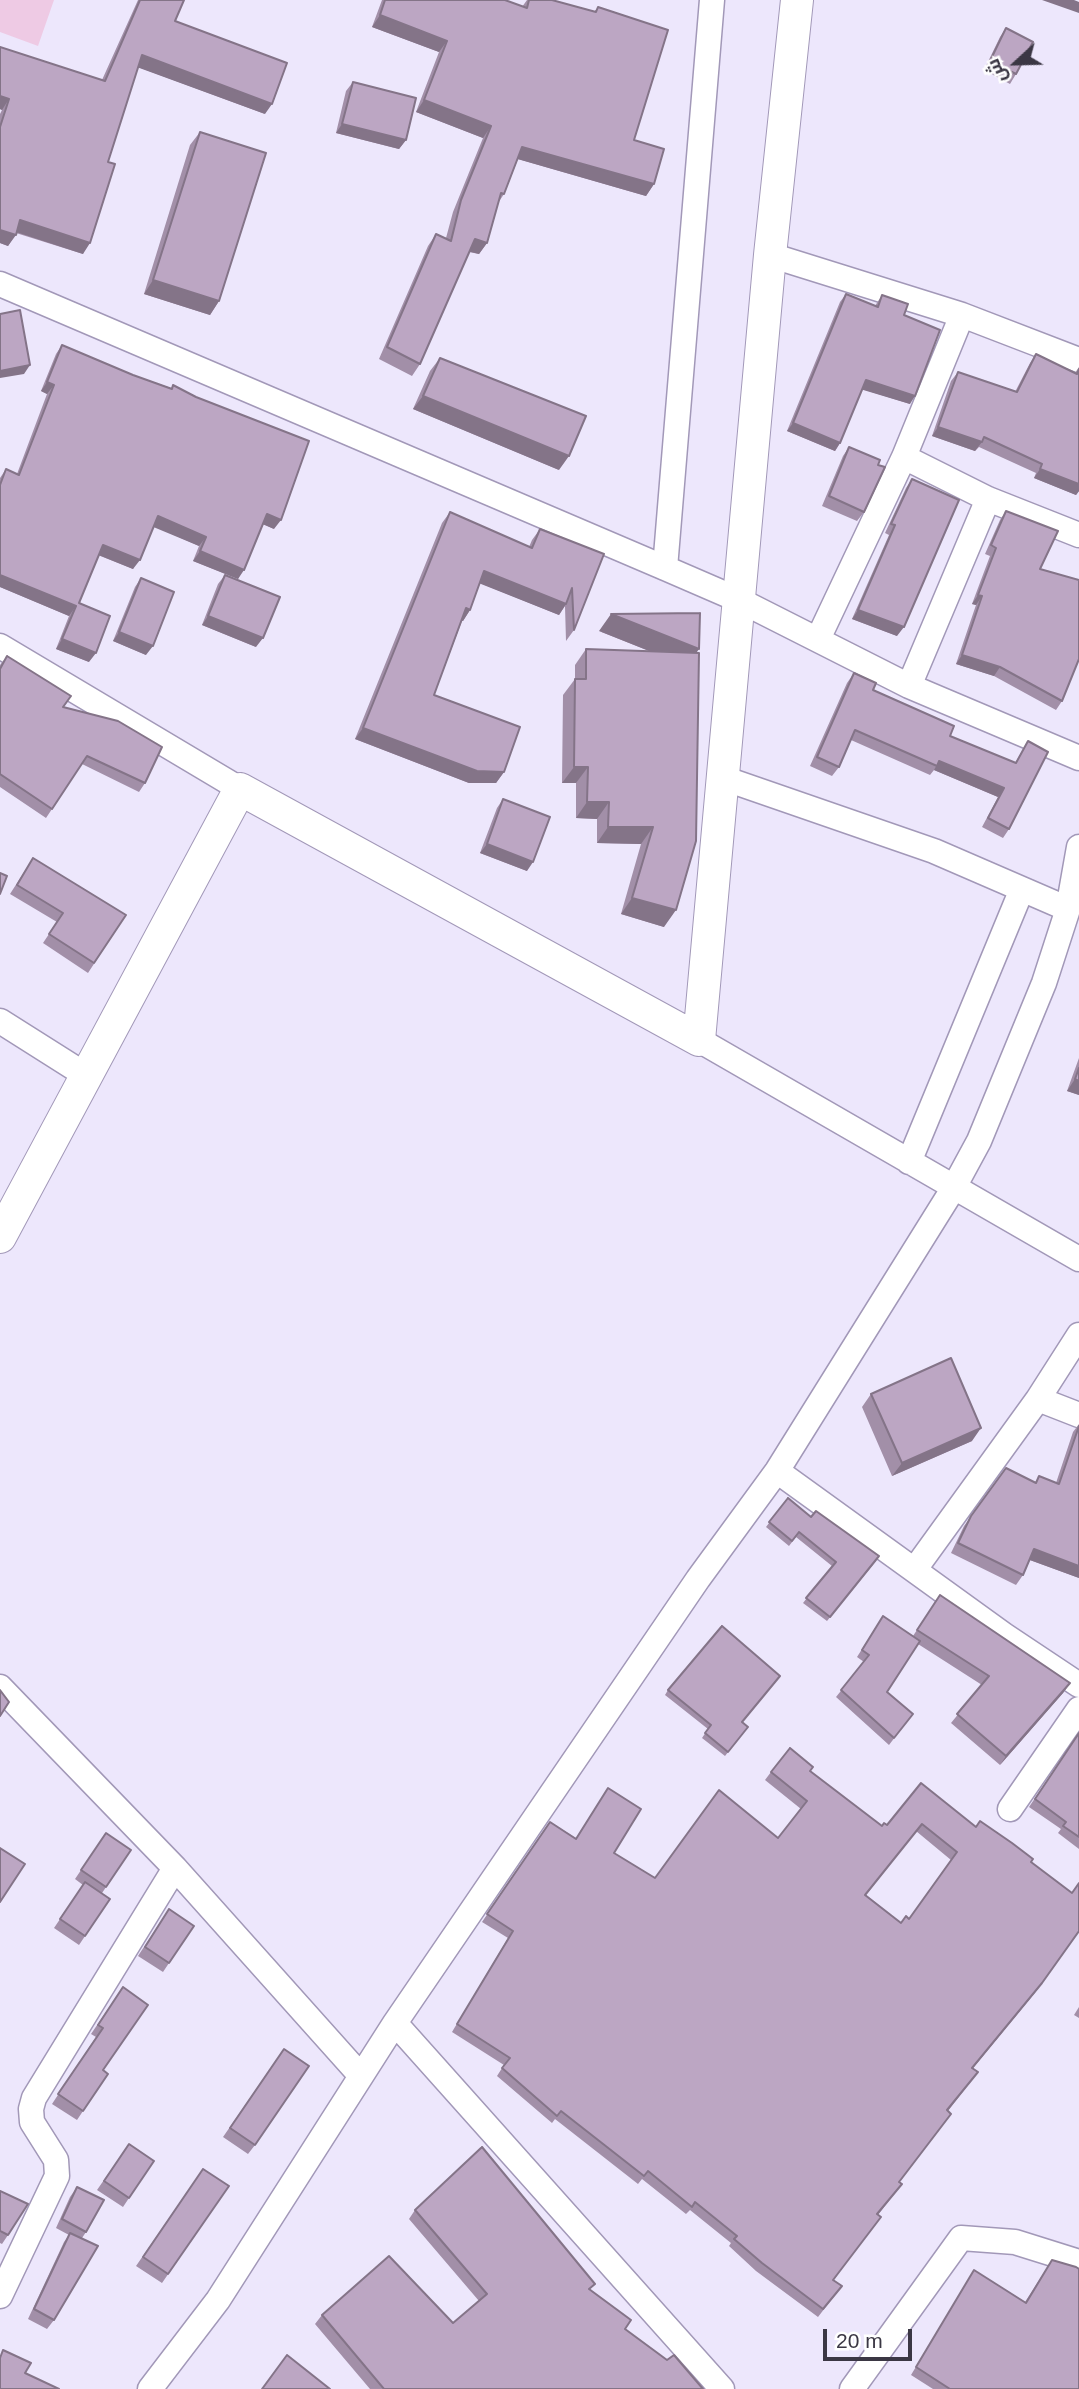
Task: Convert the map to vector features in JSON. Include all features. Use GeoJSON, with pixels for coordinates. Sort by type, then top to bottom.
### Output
{"type":"FeatureCollection","features":[{"type":"Feature","properties":{"kind":"street"},"geometry":{"type":"LineString","coordinates":[[665,568],[712,0]]}},
{"type":"Feature","properties":{"kind":"street"},"geometry":{"type":"LineString","coordinates":[[699,1040],[770,255],[797,0]]}},
{"type":"Feature","properties":{"kind":"street"},"geometry":{"type":"LineString","coordinates":[[770,255],[962,315],[1079,360]]}},
{"type":"Feature","properties":{"kind":"street"},"geometry":{"type":"LineString","coordinates":[[0,284],[738,600],[909,686],[1079,758]]}},
{"type":"Feature","properties":{"kind":"street"},"geometry":{"type":"LineString","coordinates":[[818,639],[904,457],[962,315]]}},
{"type":"Feature","properties":{"kind":"street"},"geometry":{"type":"LineString","coordinates":[[904,457],[988,499],[1079,535]]}},
{"type":"Feature","properties":{"kind":"street"},"geometry":{"type":"LineString","coordinates":[[909,686],[988,499]]}},
{"type":"Feature","properties":{"kind":"street"},"geometry":{"type":"LineString","coordinates":[[0,646],[240,789],[699,1040],[953,1189],[1079,1259]]}},
{"type":"Feature","properties":{"kind":"street"},"geometry":{"type":"LineString","coordinates":[[723,778],[934,851],[1068,909]]}},
{"type":"Feature","properties":{"kind":"street"},"geometry":{"type":"LineString","coordinates":[[0,1237],[240,789]]}},
{"type":"Feature","properties":{"kind":"street"},"geometry":{"type":"LineString","coordinates":[[150,2389],[218,2300],[395,2023],[698,1579],[777,1471],[953,1189],[979,1141],[1044,984],[1068,909],[1079,847]]}},
{"type":"Feature","properties":{"kind":"street"},"geometry":{"type":"LineString","coordinates":[[909,1163],[1022,889]]}},
{"type":"Feature","properties":{"kind":"street"},"geometry":{"type":"LineString","coordinates":[[0,1021],[88,1076]]}},
{"type":"Feature","properties":{"kind":"street"},"geometry":{"type":"LineString","coordinates":[[915,1569],[1038,1399],[1079,1335]]}},
{"type":"Feature","properties":{"kind":"street"},"geometry":{"type":"LineString","coordinates":[[1038,1399],[1079,1415]]}},
{"type":"Feature","properties":{"kind":"street"},"geometry":{"type":"LineString","coordinates":[[777,1471],[1079,1685]]}},
{"type":"Feature","properties":{"kind":"street"},"geometry":{"type":"LineString","coordinates":[[0,1687],[175,1868],[361,2076]]}},
{"type":"Feature","properties":{"kind":"street"},"geometry":{"type":"LineString","coordinates":[[1010,1810],[1079,1709]]}},
{"type":"Feature","properties":{"kind":"street"},"geometry":{"type":"LineString","coordinates":[[0,2296],[57,2176],[55,2160],[32,2122],[34,2098],[175,1868]]}},
{"type":"Feature","properties":{"kind":"street"},"geometry":{"type":"LineString","coordinates":[[395,2023],[722,2389]]}},
{"type":"Feature","properties":{"kind":"street"},"geometry":{"type":"LineString","coordinates":[[852,2389],[961,2238],[1015,2242],[1079,2262]]}},
{"type":"Feature","properties":{"kind":"shaded area"},"geometry":{"type":"Polygon","coordinates":[[[0,0],[54,0],[38,46],[0,32],[0,0]]]}},
{"type":"Feature","properties":{"kind":"building"},"geometry":{"type":"Polygon","coordinates":[[[140,0],[184,0],[175,21],[287,63],[272,104],[142,55],[108,162],[115,164],[90,243],[20,220],[16,235],[0,230],[0,127],[9,99],[0,96],[0,47],[105,81],[140,0]]]}},
{"type":"Feature","properties":{"kind":"building"},"geometry":{"type":"Polygon","coordinates":[[[385,0],[505,0],[527,8],[529,0],[552,0],[596,12],[598,7],[668,30],[634,140],[664,149],[654,184],[522,147],[504,194],[501,193],[487,243],[475,239],[420,364],[387,347],[436,234],[451,241],[461,200],[491,126],[424,100],[447,41],[380,15],[385,0]]]}},
{"type":"Feature","properties":{"kind":"building"},"geometry":{"type":"Polygon","coordinates":[[[1006,28],[1033,42],[1016,74],[990,61],[1006,28]]]}},
{"type":"Feature","properties":{"kind":"building"},"geometry":{"type":"Polygon","coordinates":[[[353,82],[416,98],[406,140],[342,124],[353,82]]]}},
{"type":"Feature","properties":{"kind":"building"},"geometry":{"type":"Polygon","coordinates":[[[200,132],[266,153],[219,301],[153,280],[200,132]]]}},
{"type":"Feature","properties":{"kind":"building"},"geometry":{"type":"Polygon","coordinates":[[[846,294],[878,307],[882,295],[908,304],[904,315],[940,330],[915,396],[866,380],[840,443],[793,423],[846,294]]]}},
{"type":"Feature","properties":{"kind":"building"},"geometry":{"type":"Polygon","coordinates":[[[20,310],[30,365],[0,371],[0,314],[20,310]]]}},
{"type":"Feature","properties":{"kind":"building"},"geometry":{"type":"Polygon","coordinates":[[[62,345],[133,375],[172,389],[173,385],[196,397],[309,441],[281,520],[267,514],[244,570],[200,551],[206,537],[158,516],[140,560],[103,545],[79,603],[110,616],[96,653],[62,639],[76,606],[0,575],[0,485],[6,469],[19,475],[54,385],[47,382],[62,345]]]}},
{"type":"Feature","properties":{"kind":"building"},"geometry":{"type":"Polygon","coordinates":[[[1036,354],[1077,374],[1079,369],[1079,484],[1040,469],[1042,464],[984,437],[982,442],[938,427],[958,372],[1017,392],[1036,354]]]}},
{"type":"Feature","properties":{"kind":"building"},"geometry":{"type":"Polygon","coordinates":[[[440,358],[586,416],[569,456],[423,396],[440,358]]]}},
{"type":"Feature","properties":{"kind":"building"},"geometry":{"type":"Polygon","coordinates":[[[849,447],[880,460],[878,465],[885,467],[864,512],[829,496],[849,447]]]}},
{"type":"Feature","properties":{"kind":"building"},"geometry":{"type":"Polygon","coordinates":[[[912,479],[959,500],[904,627],[858,610],[895,525],[891,524],[912,479]]]}},
{"type":"Feature","properties":{"kind":"building"},"geometry":{"type":"Polygon","coordinates":[[[1006,511],[1058,531],[1040,569],[1079,580],[1079,659],[1062,701],[1000,667],[962,655],[982,596],[978,595],[996,548],[991,545],[1006,511]]]}},
{"type":"Feature","properties":{"kind":"building"},"geometry":{"type":"Polygon","coordinates":[[[450,512],[532,548],[540,529],[604,554],[574,630],[572,588],[566,604],[484,571],[470,610],[466,608],[434,695],[520,727],[504,772],[477,771],[363,728],[450,512]]]}},
{"type":"Feature","properties":{"kind":"building"},"geometry":{"type":"Polygon","coordinates":[[[225,575],[280,597],[263,638],[208,616],[225,575]]]}},
{"type":"Feature","properties":{"kind":"building"},"geometry":{"type":"Polygon","coordinates":[[[141,578],[174,592],[153,646],[119,632],[141,578]]]}},
{"type":"Feature","properties":{"kind":"building"},"geometry":{"type":"Polygon","coordinates":[[[700,613],[699,649],[611,614],[700,613]]]}},
{"type":"Feature","properties":{"kind":"building"},"geometry":{"type":"Polygon","coordinates":[[[586,649],[699,653],[696,841],[676,910],[632,898],[653,827],[608,827],[609,802],[587,802],[588,767],[574,767],[575,679],[586,679],[586,649]]]}},
{"type":"Feature","properties":{"kind":"building"},"geometry":{"type":"Polygon","coordinates":[[[7,656],[71,696],[63,707],[118,721],[162,747],[145,783],[87,756],[52,809],[0,774],[0,669],[7,656]]]}},
{"type":"Feature","properties":{"kind":"building"},"geometry":{"type":"Polygon","coordinates":[[[854,673],[876,683],[873,690],[954,726],[950,736],[1016,763],[1028,741],[1048,752],[1009,829],[988,818],[1004,788],[939,761],[937,766],[855,730],[839,767],[817,757],[854,673]]]}},
{"type":"Feature","properties":{"kind":"building"},"geometry":{"type":"Polygon","coordinates":[[[503,799],[550,817],[533,862],[487,844],[503,799]]]}},
{"type":"Feature","properties":{"kind":"building"},"geometry":{"type":"Polygon","coordinates":[[[33,858],[126,915],[94,963],[49,934],[63,913],[17,885],[33,858]]]}},
{"type":"Feature","properties":{"kind":"building"},"geometry":{"type":"Polygon","coordinates":[[[0,873],[7,876],[0,894],[0,873]]]}},
{"type":"Feature","properties":{"kind":"building"},"geometry":{"type":"Polygon","coordinates":[[[951,1358],[981,1428],[902,1463],[871,1394],[951,1358]]]}},
{"type":"Feature","properties":{"kind":"building"},"geometry":{"type":"Polygon","coordinates":[[[1079,1426],[1079,1566],[1034,1549],[1023,1575],[958,1543],[971,1516],[1006,1468],[1036,1483],[1039,1476],[1059,1484],[1079,1426]]]}},
{"type":"Feature","properties":{"kind":"building"},"geometry":{"type":"Polygon","coordinates":[[[788,1498],[811,1517],[816,1511],[879,1556],[830,1617],[806,1598],[836,1562],[799,1532],[792,1541],[769,1522],[788,1498]]]}},
{"type":"Feature","properties":{"kind":"building"},"geometry":{"type":"Polygon","coordinates":[[[940,1595],[1070,1683],[1006,1756],[957,1714],[989,1676],[917,1630],[940,1595]]]}},
{"type":"Feature","properties":{"kind":"building"},"geometry":{"type":"Polygon","coordinates":[[[883,1616],[920,1641],[887,1692],[913,1714],[894,1738],[841,1690],[869,1655],[862,1650],[883,1616]]]}},
{"type":"Feature","properties":{"kind":"building"},"geometry":{"type":"Polygon","coordinates":[[[722,1626],[780,1676],[742,1722],[748,1727],[728,1752],[705,1733],[711,1725],[668,1690],[722,1626]]]}},
{"type":"Feature","properties":{"kind":"building"},"geometry":{"type":"Polygon","coordinates":[[[0,1690],[9,1702],[0,1716],[0,1690]]]}},
{"type":"Feature","properties":{"kind":"building"},"geometry":{"type":"Polygon","coordinates":[[[1079,1733],[1079,1837],[1063,1826],[1066,1822],[1035,1799],[1079,1733]]]}},
{"type":"Feature","properties":{"kind":"building"},"geometry":{"type":"Polygon","coordinates":[[[790,1748],[813,1767],[810,1771],[882,1826],[884,1823],[887,1825],[921,1783],[976,1827],[980,1821],[1012,1843],[1033,1859],[1031,1862],[1072,1893],[1079,1883],[1079,1931],[1042,1983],[972,2068],[978,2072],[947,2110],[951,2114],[899,2182],[902,2184],[877,2214],[881,2217],[833,2280],[842,2286],[823,2309],[762,2263],[734,2239],[737,2236],[695,2202],[692,2207],[648,2171],[644,2176],[561,2111],[557,2116],[502,2068],[510,2058],[457,2024],[513,1931],[487,1914],[550,1822],[576,1839],[608,1788],[641,1809],[614,1853],[655,1878],[719,1790],[778,1838],[807,1801],[771,1772],[790,1748]],[[922,1824],[865,1895],[901,1923],[906,1916],[909,1919],[957,1852],[922,1824]]]}},
{"type":"Feature","properties":{"kind":"building"},"geometry":{"type":"Polygon","coordinates":[[[106,1833],[131,1850],[106,1887],[81,1870],[106,1833]]]}},
{"type":"Feature","properties":{"kind":"building"},"geometry":{"type":"Polygon","coordinates":[[[0,1848],[25,1864],[0,1902],[0,1848]]]}},
{"type":"Feature","properties":{"kind":"building"},"geometry":{"type":"Polygon","coordinates":[[[85,1882],[110,1899],[85,1936],[60,1919],[85,1882]]]}},
{"type":"Feature","properties":{"kind":"building"},"geometry":{"type":"Polygon","coordinates":[[[169,1909],[194,1926],[169,1963],[145,1947],[169,1909]]]}},
{"type":"Feature","properties":{"kind":"building"},"geometry":{"type":"Polygon","coordinates":[[[123,1987],[148,2005],[103,2070],[108,2074],[83,2111],[58,2094],[103,2028],[98,2025],[123,1987]]]}},
{"type":"Feature","properties":{"kind":"building"},"geometry":{"type":"Polygon","coordinates":[[[284,2049],[309,2066],[255,2145],[230,2128],[284,2049]]]}},
{"type":"Feature","properties":{"kind":"building"},"geometry":{"type":"Polygon","coordinates":[[[129,2144],[154,2161],[129,2198],[104,2181],[129,2144]]]}},
{"type":"Feature","properties":{"kind":"building"},"geometry":{"type":"Polygon","coordinates":[[[482,2147],[595,2284],[589,2289],[631,2320],[625,2329],[667,2360],[674,2355],[703,2389],[384,2389],[322,2315],[389,2256],[453,2323],[487,2294],[415,2210],[482,2147]]]}},
{"type":"Feature","properties":{"kind":"building"},"geometry":{"type":"Polygon","coordinates":[[[203,2169],[229,2186],[168,2274],[143,2257],[203,2169]]]}},
{"type":"Feature","properties":{"kind":"building"},"geometry":{"type":"Polygon","coordinates":[[[77,2187],[104,2200],[86,2232],[62,2219],[77,2187]]]}},
{"type":"Feature","properties":{"kind":"building"},"geometry":{"type":"Polygon","coordinates":[[[0,2191],[28,2204],[8,2235],[0,2231],[0,2191]]]}},
{"type":"Feature","properties":{"kind":"building"},"geometry":{"type":"Polygon","coordinates":[[[70,2233],[98,2246],[54,2320],[34,2309],[70,2233]]]}},
{"type":"Feature","properties":{"kind":"building"},"geometry":{"type":"Polygon","coordinates":[[[1052,2260],[1079,2269],[1079,2389],[950,2389],[916,2367],[974,2270],[1026,2303],[1052,2260]]]}},
{"type":"Feature","properties":{"kind":"building"},"geometry":{"type":"Polygon","coordinates":[[[3,2350],[31,2363],[25,2373],[59,2389],[0,2389],[0,2358],[3,2350]]]}},
{"type":"Feature","properties":{"kind":"building"},"geometry":{"type":"Polygon","coordinates":[[[287,2355],[330,2389],[262,2389],[287,2355]]]}}]}
